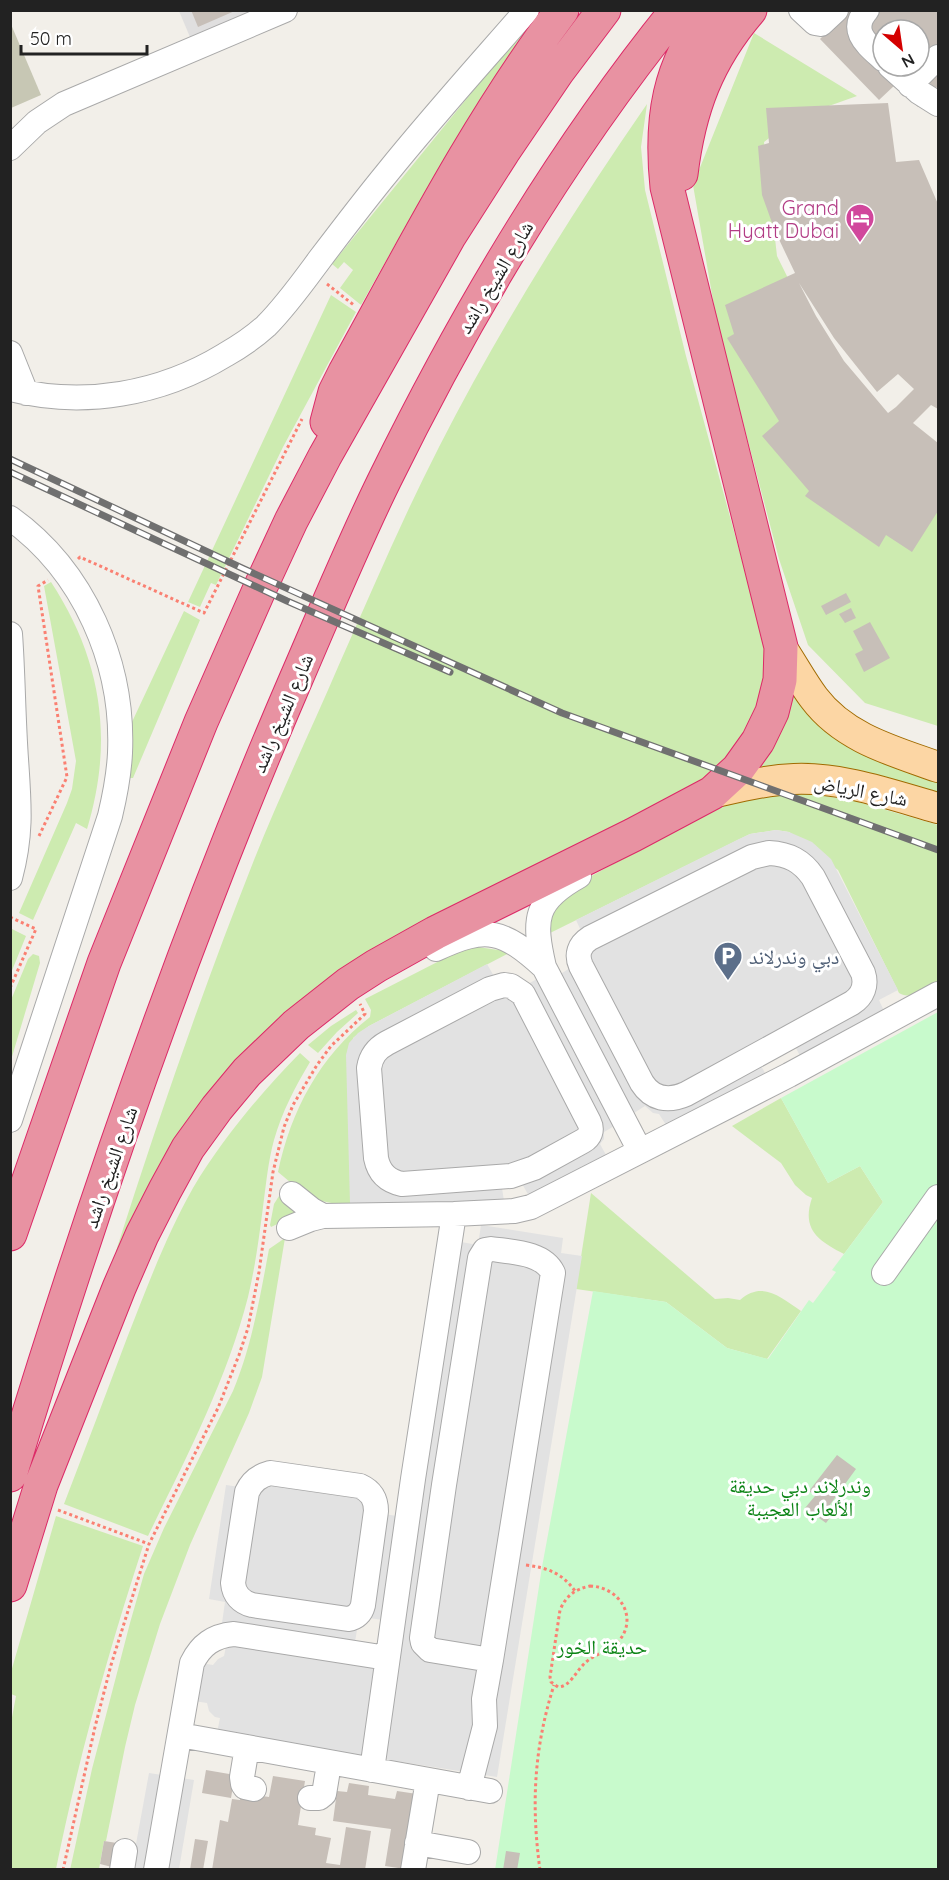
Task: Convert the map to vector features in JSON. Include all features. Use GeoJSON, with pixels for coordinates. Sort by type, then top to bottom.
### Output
{"type":"FeatureCollection","features":[{"type":"Feature","properties":{"kind":"highway"},"geometry":{"type":"LineString","coordinates":[[325,456],[324,435],[328,413],[345,372],[476,137],[562,10]]}},
{"type":"Feature","properties":{"kind":"highway"},"geometry":{"type":"LineString","coordinates":[[10,1234],[104,963],[225,664],[260,588],[325,456],[450,235],[503,152],[604,10]]}},
{"type":"Feature","properties":{"kind":"highway","name":"شارع الشيخ راشد"},"geometry":{"type":"LineString","coordinates":[[10,1475],[52,1338],[179,970],[260,764],[349,556],[422,406],[504,260],[596,119],[677,10]]}},
{"type":"Feature","properties":{"kind":"highway"},"geometry":{"type":"LineString","coordinates":[[10,1585],[41,1485],[119,1288],[146,1226],[188,1148],[217,1108],[271,1048],[321,1004],[376,966],[435,933],[633,835],[712,793],[738,769],[758,741],[772,712],[780,680],[781,647],[667,187],[663,154],[665,120],[672,86],[683,55],[711,10]]}},
{"type":"Feature","properties":{"kind":"highway"},"geometry":{"type":"LineString","coordinates":[[676,220],[685,142],[693,108],[709,69],[735,28],[750,10]]}},
{"type":"Feature","properties":{"kind":"main road","name":"شارع الرياض"},"geometry":{"type":"LineString","coordinates":[[781,647],[814,699],[847,729],[877,745],[939,767]]}},
{"type":"Feature","properties":{"kind":"main road","name":"شارع الرياض"},"geometry":{"type":"LineString","coordinates":[[712,793],[769,781],[823,780],[877,790],[939,808]]}},
{"type":"Feature","properties":{"kind":"street"},"geometry":{"type":"LineString","coordinates":[[10,148],[37,122],[63,104],[285,10]]}},
{"type":"Feature","properties":{"kind":"street"},"geometry":{"type":"LineString","coordinates":[[10,353],[18,391],[87,398],[147,389],[179,379],[208,366],[237,348],[264,328],[287,304],[395,164],[527,10]]}},
{"type":"Feature","properties":{"kind":"street"},"geometry":{"type":"LineString","coordinates":[[801,10],[815,22],[821,24],[836,10]]}},
{"type":"Feature","properties":{"kind":"street"},"geometry":{"type":"LineString","coordinates":[[867,10],[860,18],[859,27],[861,35],[871,46]]}},
{"type":"Feature","properties":{"kind":"street"},"geometry":{"type":"LineString","coordinates":[[910,85],[939,57]]}},
{"type":"Feature","properties":{"kind":"street"},"geometry":{"type":"LineString","coordinates":[[903,78],[939,104]]}},
{"type":"Feature","properties":{"kind":"street"},"geometry":{"type":"LineString","coordinates":[[10,1119],[110,816],[120,753],[115,689],[108,658],[97,627],[83,598],[56,560],[12,523]]}},
{"type":"Feature","properties":{"kind":"street"},"geometry":{"type":"LineString","coordinates":[[10,633],[20,813],[12,865]]}},
{"type":"Feature","properties":{"kind":"street"},"geometry":{"type":"LineString","coordinates":[[633,835],[612,856],[557,889],[545,902],[537,931],[544,967],[640,1151]]}},
{"type":"Feature","properties":{"kind":"street"},"geometry":{"type":"LineString","coordinates":[[778,853],[795,859],[813,877],[863,973],[865,984],[861,995],[852,1003],[773,1046],[679,1097],[665,1099],[657,1097],[651,1094],[642,1083],[581,966],[579,950],[590,938],[752,857],[778,853]]}},
{"type":"Feature","properties":{"kind":"street"},"geometry":{"type":"LineString","coordinates":[[376,966],[415,958],[461,938],[483,934],[511,941],[544,967]]}},
{"type":"Feature","properties":{"kind":"street"},"geometry":{"type":"LineString","coordinates":[[498,986],[512,986],[518,989],[526,1000],[591,1126],[587,1139],[556,1156],[522,1173],[498,1178],[402,1184],[390,1180],[380,1171],[376,1158],[369,1068],[376,1050],[498,986]]}},
{"type":"Feature","properties":{"kind":"street"},"geometry":{"type":"LineString","coordinates":[[289,1228],[323,1216],[454,1214],[522,1210],[572,1187],[789,1075],[939,994]]}},
{"type":"Feature","properties":{"kind":"street"},"geometry":{"type":"LineString","coordinates":[[773,1046],[789,1075]]}},
{"type":"Feature","properties":{"kind":"street"},"geometry":{"type":"LineString","coordinates":[[556,1156],[572,1187]]}},
{"type":"Feature","properties":{"kind":"street"},"geometry":{"type":"LineString","coordinates":[[292,1194],[323,1216]]}},
{"type":"Feature","properties":{"kind":"street"},"geometry":{"type":"LineString","coordinates":[[884,1273],[939,1197]]}},
{"type":"Feature","properties":{"kind":"street"},"geometry":{"type":"LineString","coordinates":[[364,1769],[387,1658],[454,1214]]}},
{"type":"Feature","properties":{"kind":"street"},"geometry":{"type":"LineString","coordinates":[[180,1735],[480,1790],[485,1726],[484,1699],[552,1281],[550,1266],[538,1258],[490,1249],[485,1250],[481,1255],[422,1638],[430,1650],[490,1660]]}},
{"type":"Feature","properties":{"kind":"street"},"geometry":{"type":"LineString","coordinates":[[277,1473],[354,1484],[366,1489],[374,1499],[376,1511],[362,1610],[356,1616],[348,1619],[288,1610],[247,1604],[238,1598],[234,1588],[244,1513],[250,1487],[264,1474],[277,1473]]}},
{"type":"Feature","properties":{"kind":"street"},"geometry":{"type":"LineString","coordinates":[[413,1479],[444,1485]]}},
{"type":"Feature","properties":{"kind":"street"},"geometry":{"type":"LineString","coordinates":[[283,1642],[288,1610]]}},
{"type":"Feature","properties":{"kind":"street"},"geometry":{"type":"LineString","coordinates":[[156,1869],[192,1664],[189,1647],[197,1633],[212,1626],[220,1626],[234,1634],[387,1658]]}},
{"type":"Feature","properties":{"kind":"street"},"geometry":{"type":"LineString","coordinates":[[246,1747],[242,1781],[245,1787],[254,1789]]}},
{"type":"Feature","properties":{"kind":"street"},"geometry":{"type":"LineString","coordinates":[[280,1754],[288,1768],[327,1776],[334,1777],[364,1769]]}},
{"type":"Feature","properties":{"kind":"street"},"geometry":{"type":"LineString","coordinates":[[310,1798],[319,1798],[324,1794],[327,1776]]}},
{"type":"Feature","properties":{"kind":"street"},"geometry":{"type":"LineString","coordinates":[[413,1869],[428,1780]]}},
{"type":"Feature","properties":{"kind":"street"},"geometry":{"type":"LineString","coordinates":[[417,1843],[468,1852]]}},
{"type":"Feature","properties":{"kind":"path"},"geometry":{"type":"LineString","coordinates":[[311,272],[359,310]]}},
{"type":"Feature","properties":{"kind":"path"},"geometry":{"type":"LineString","coordinates":[[39,837],[66,777],[38,586],[80,557],[204,614],[305,414]]}},
{"type":"Feature","properties":{"kind":"path"},"geometry":{"type":"LineString","coordinates":[[10,917],[36,929],[10,988]]}},
{"type":"Feature","properties":{"kind":"path"},"geometry":{"type":"LineString","coordinates":[[63,1869],[111,1665],[149,1544],[218,1408],[239,1355],[254,1300],[273,1172],[284,1127],[293,1105],[317,1065],[331,1046],[365,1014],[357,999]]}},
{"type":"Feature","properties":{"kind":"path"},"geometry":{"type":"LineString","coordinates":[[56,1509],[149,1544]]}},
{"type":"Feature","properties":{"kind":"path"},"geometry":{"type":"LineString","coordinates":[[507,1562],[554,1570],[566,1579],[575,1591]]}},
{"type":"Feature","properties":{"kind":"path"},"geometry":{"type":"LineString","coordinates":[[598,1586],[613,1593],[623,1605],[626,1620],[625,1628],[617,1642],[587,1661],[566,1685],[562,1687],[554,1685],[551,1682],[550,1672],[560,1610],[564,1602],[575,1591],[582,1588],[598,1586]]}},
{"type":"Feature","properties":{"kind":"path"},"geometry":{"type":"LineString","coordinates":[[540,1869],[534,1814],[535,1784],[541,1731],[554,1685]]}},
{"type":"Feature","properties":{"kind":"shaded area"},"geometry":{"type":"Polygon","coordinates":[[[179,11],[252,11],[190,37],[179,11]]]}},
{"type":"Feature","properties":{"kind":"shaded area"},"geometry":{"type":"Polygon","coordinates":[[[10,22],[41,95],[11,108],[10,108],[10,22]]]}},
{"type":"Feature","properties":{"kind":"shaded area","name":"دبي وندرلاند"},"geometry":{"type":"Polygon","coordinates":[[[776,830],[789,832],[812,842],[831,859],[898,990],[879,1000],[884,1011],[800,1056],[794,1044],[759,1062],[765,1073],[666,1125],[659,1114],[653,1113],[645,1106],[634,1113],[559,975],[570,968],[582,933],[576,920],[750,834],[776,830]]]}},
{"type":"Feature","properties":{"kind":"shaded area"},"geometry":{"type":"Polygon","coordinates":[[[487,964],[495,978],[526,985],[537,979],[616,1125],[604,1132],[604,1139],[600,1144],[606,1155],[529,1196],[521,1182],[502,1188],[504,1201],[350,1204],[346,1055],[349,1043],[369,1026],[487,964]]]}},
{"type":"Feature","properties":{"kind":"shaded area"},"geometry":{"type":"Polygon","coordinates":[[[481,1225],[563,1238],[561,1253],[582,1256],[497,1777],[217,1733],[220,1718],[215,1717],[209,1711],[207,1703],[194,1701],[200,1663],[213,1665],[224,1656],[227,1642],[392,1667],[461,1242],[478,1245],[481,1225]]]}},
{"type":"Feature","properties":{"kind":"shaded area"},"geometry":{"type":"Polygon","coordinates":[[[357,1478],[384,1514],[397,1516],[383,1620],[369,1618],[365,1626],[357,1630],[355,1642],[222,1623],[225,1602],[209,1599],[226,1485],[240,1487],[357,1478]]]}},
{"type":"Feature","properties":{"kind":"shaded area"},"geometry":{"type":"Polygon","coordinates":[[[149,1773],[194,1780],[179,1869],[111,1870],[117,1841],[136,1844],[149,1773]]]}},
{"type":"Feature","properties":{"kind":"green space"},"geometry":{"type":"Polygon","coordinates":[[[538,11],[543,11],[455,143],[361,305],[340,288],[353,270],[344,262],[338,269],[332,264],[538,11]]]}},
{"type":"Feature","properties":{"kind":"green space"},"geometry":{"type":"Polygon","coordinates":[[[754,33],[857,96],[795,118],[764,142],[777,256],[830,363],[888,434],[938,452],[938,726],[865,703],[808,645],[779,559],[717,323],[693,185],[754,33]]]}},
{"type":"Feature","properties":{"kind":"green space"},"geometry":{"type":"Polygon","coordinates":[[[647,104],[641,147],[645,190],[686,356],[764,641],[763,681],[752,721],[735,749],[702,782],[324,982],[303,999],[242,1055],[119,1252],[116,1251],[182,1054],[254,860],[399,529],[462,403],[512,315],[564,229],[647,104]]]}},
{"type":"Feature","properties":{"kind":"green space"},"geometry":{"type":"Polygon","coordinates":[[[331,295],[356,312],[283,447],[216,585],[211,583],[200,607],[188,602],[331,295]]]}},
{"type":"Feature","properties":{"kind":"green space"},"geometry":{"type":"Polygon","coordinates":[[[51,582],[82,641],[92,671],[101,732],[100,764],[87,829],[76,823],[33,920],[19,913],[67,803],[72,789],[76,761],[44,586],[51,582]]]}},
{"type":"Feature","properties":{"kind":"green space"},"geometry":{"type":"Polygon","coordinates":[[[184,611],[200,620],[133,778],[130,778],[132,722],[184,611]]]}},
{"type":"Feature","properties":{"kind":"green space"},"geometry":{"type":"Polygon","coordinates":[[[792,690],[938,777],[938,796],[758,769],[792,690]]]}},
{"type":"Feature","properties":{"kind":"green space"},"geometry":{"type":"Polygon","coordinates":[[[807,793],[855,801],[938,825],[938,981],[914,994],[899,993],[838,870],[789,832],[776,830],[750,834],[542,937],[561,893],[692,820],[728,803],[767,795],[807,793]]]}},
{"type":"Feature","properties":{"kind":"green space"},"geometry":{"type":"Polygon","coordinates":[[[12,929],[26,936],[11,973],[10,932],[12,929]]]}},
{"type":"Feature","properties":{"kind":"green space"},"geometry":{"type":"Polygon","coordinates":[[[478,947],[511,952],[369,1026],[353,1038],[350,1204],[318,1200],[303,1192],[278,1172],[291,1127],[310,1086],[322,1067],[352,1032],[370,1017],[371,1010],[365,999],[451,955],[478,947]]]}},
{"type":"Feature","properties":{"kind":"green space"},"geometry":{"type":"Polygon","coordinates":[[[33,954],[39,956],[40,963],[11,1060],[11,1000],[28,959],[33,954]]]}},
{"type":"Feature","properties":{"kind":"green space"},"geometry":{"type":"Polygon","coordinates":[[[356,1010],[358,1013],[318,1053],[308,1045],[331,1026],[356,1010]]]}},
{"type":"Feature","properties":{"kind":"green space","name":"وندرلاند دبي حديقة الألعاب العجيبة"},"geometry":{"type":"Polygon","coordinates":[[[938,1012],[938,1869],[495,1870],[542,1567],[593,1291],[666,1302],[727,1348],[768,1359],[809,1300],[813,1303],[836,1272],[832,1270],[883,1202],[860,1166],[828,1183],[781,1098],[938,1012]]]}},
{"type":"Feature","properties":{"kind":"green space"},"geometry":{"type":"Polygon","coordinates":[[[300,1053],[310,1062],[289,1100],[274,1140],[253,1275],[239,1328],[204,1419],[148,1536],[64,1504],[127,1338],[183,1206],[229,1134],[300,1053]]]}},
{"type":"Feature","properties":{"kind":"green space"},"geometry":{"type":"Polygon","coordinates":[[[781,1098],[828,1183],[860,1166],[883,1202],[844,1254],[814,1233],[809,1218],[812,1198],[795,1185],[781,1163],[732,1126],[781,1098]]]}},
{"type":"Feature","properties":{"kind":"green space"},"geometry":{"type":"Polygon","coordinates":[[[591,1193],[715,1299],[740,1300],[756,1291],[764,1291],[772,1293],[801,1311],[767,1359],[727,1348],[666,1302],[576,1289],[591,1193]]]}},
{"type":"Feature","properties":{"kind":"green space"},"geometry":{"type":"Polygon","coordinates":[[[279,1196],[303,1212],[271,1227],[274,1204],[279,1196]]]}},
{"type":"Feature","properties":{"kind":"green space"},"geometry":{"type":"Polygon","coordinates":[[[285,1238],[262,1377],[249,1413],[190,1545],[160,1624],[135,1705],[99,1869],[70,1870],[92,1769],[144,1574],[164,1528],[233,1391],[250,1339],[269,1249],[285,1238]]]}},
{"type":"Feature","properties":{"kind":"green space"},"geometry":{"type":"Polygon","coordinates":[[[56,1516],[143,1546],[95,1707],[56,1869],[11,1869],[10,1728],[16,1696],[11,1694],[11,1672],[56,1516]]]}},
{"type":"Feature","properties":{"kind":"building"},"geometry":{"type":"Polygon","coordinates":[[[191,10],[237,10],[198,27],[191,10]]]}},
{"type":"Feature","properties":{"kind":"building"},"geometry":{"type":"Polygon","coordinates":[[[849,10],[938,10],[938,86],[918,107],[896,84],[879,100],[820,39],[849,10]]]}},
{"type":"Feature","properties":{"kind":"building"},"geometry":{"type":"Polygon","coordinates":[[[888,103],[896,162],[919,160],[938,204],[938,409],[931,405],[913,423],[938,443],[938,511],[912,552],[886,535],[879,547],[805,496],[809,491],[762,436],[779,421],[727,338],[734,334],[725,305],[795,273],[775,231],[762,195],[758,146],[769,143],[766,108],[888,103]],[[799,283],[844,361],[888,413],[914,389],[898,374],[877,392],[834,338],[799,283]]]}},
{"type":"Feature","properties":{"kind":"building"},"geometry":{"type":"Polygon","coordinates":[[[846,593],[851,602],[826,615],[821,606],[846,593]]]}},
{"type":"Feature","properties":{"kind":"building"},"geometry":{"type":"Polygon","coordinates":[[[851,608],[856,618],[845,623],[839,614],[851,608]]]}},
{"type":"Feature","properties":{"kind":"building"},"geometry":{"type":"Polygon","coordinates":[[[870,622],[890,658],[864,672],[855,654],[863,650],[853,631],[870,622]]]}},
{"type":"Feature","properties":{"kind":"building"},"geometry":{"type":"Polygon","coordinates":[[[837,1455],[856,1469],[829,1506],[835,1511],[826,1523],[805,1508],[815,1496],[809,1491],[837,1455]]]}},
{"type":"Feature","properties":{"kind":"building"},"geometry":{"type":"Polygon","coordinates":[[[206,1770],[235,1775],[231,1798],[202,1793],[206,1770]]]}},
{"type":"Feature","properties":{"kind":"building"},"geometry":{"type":"Polygon","coordinates":[[[273,1776],[305,1781],[298,1825],[316,1828],[315,1835],[331,1838],[326,1863],[340,1865],[346,1827],[371,1831],[365,1870],[212,1870],[220,1820],[228,1822],[232,1799],[240,1800],[241,1793],[269,1797],[273,1776]]]}},
{"type":"Feature","properties":{"kind":"building"},"geometry":{"type":"Polygon","coordinates":[[[349,1783],[369,1786],[368,1795],[395,1799],[397,1791],[417,1794],[405,1869],[385,1866],[391,1829],[333,1821],[337,1791],[347,1792],[349,1783]]]}},
{"type":"Feature","properties":{"kind":"building"},"geometry":{"type":"Polygon","coordinates":[[[195,1839],[208,1841],[203,1870],[190,1870],[195,1839]]]}},
{"type":"Feature","properties":{"kind":"building"},"geometry":{"type":"Polygon","coordinates":[[[104,1841],[117,1843],[112,1867],[100,1864],[104,1841]]]}},
{"type":"Feature","properties":{"kind":"building"},"geometry":{"type":"Polygon","coordinates":[[[506,1851],[520,1853],[517,1870],[503,1870],[506,1851]]]}},
{"type":"Feature","properties":{"kind":"railway"},"geometry":{"type":"LineString","coordinates":[[10,459],[244,569],[562,713],[938,850]]}},
{"type":"Feature","properties":{"kind":"railway"},"geometry":{"type":"LineString","coordinates":[[10,472],[287,601],[450,672]]}},
{"type":"Feature","properties":{"kind":"place","name":"Grand Hyatt Dubai"},"geometry":{"type":"Point","coordinates":[860,244]}},
{"type":"Feature","properties":{"kind":"place","name":"دبي وندرلاند"},"geometry":{"type":"Point","coordinates":[728,982]}},
{"type":"Feature","properties":{"kind":"park label","name":"حديقة الخور"},"geometry":{"type":"Point","coordinates":[602,1646]}}]}
